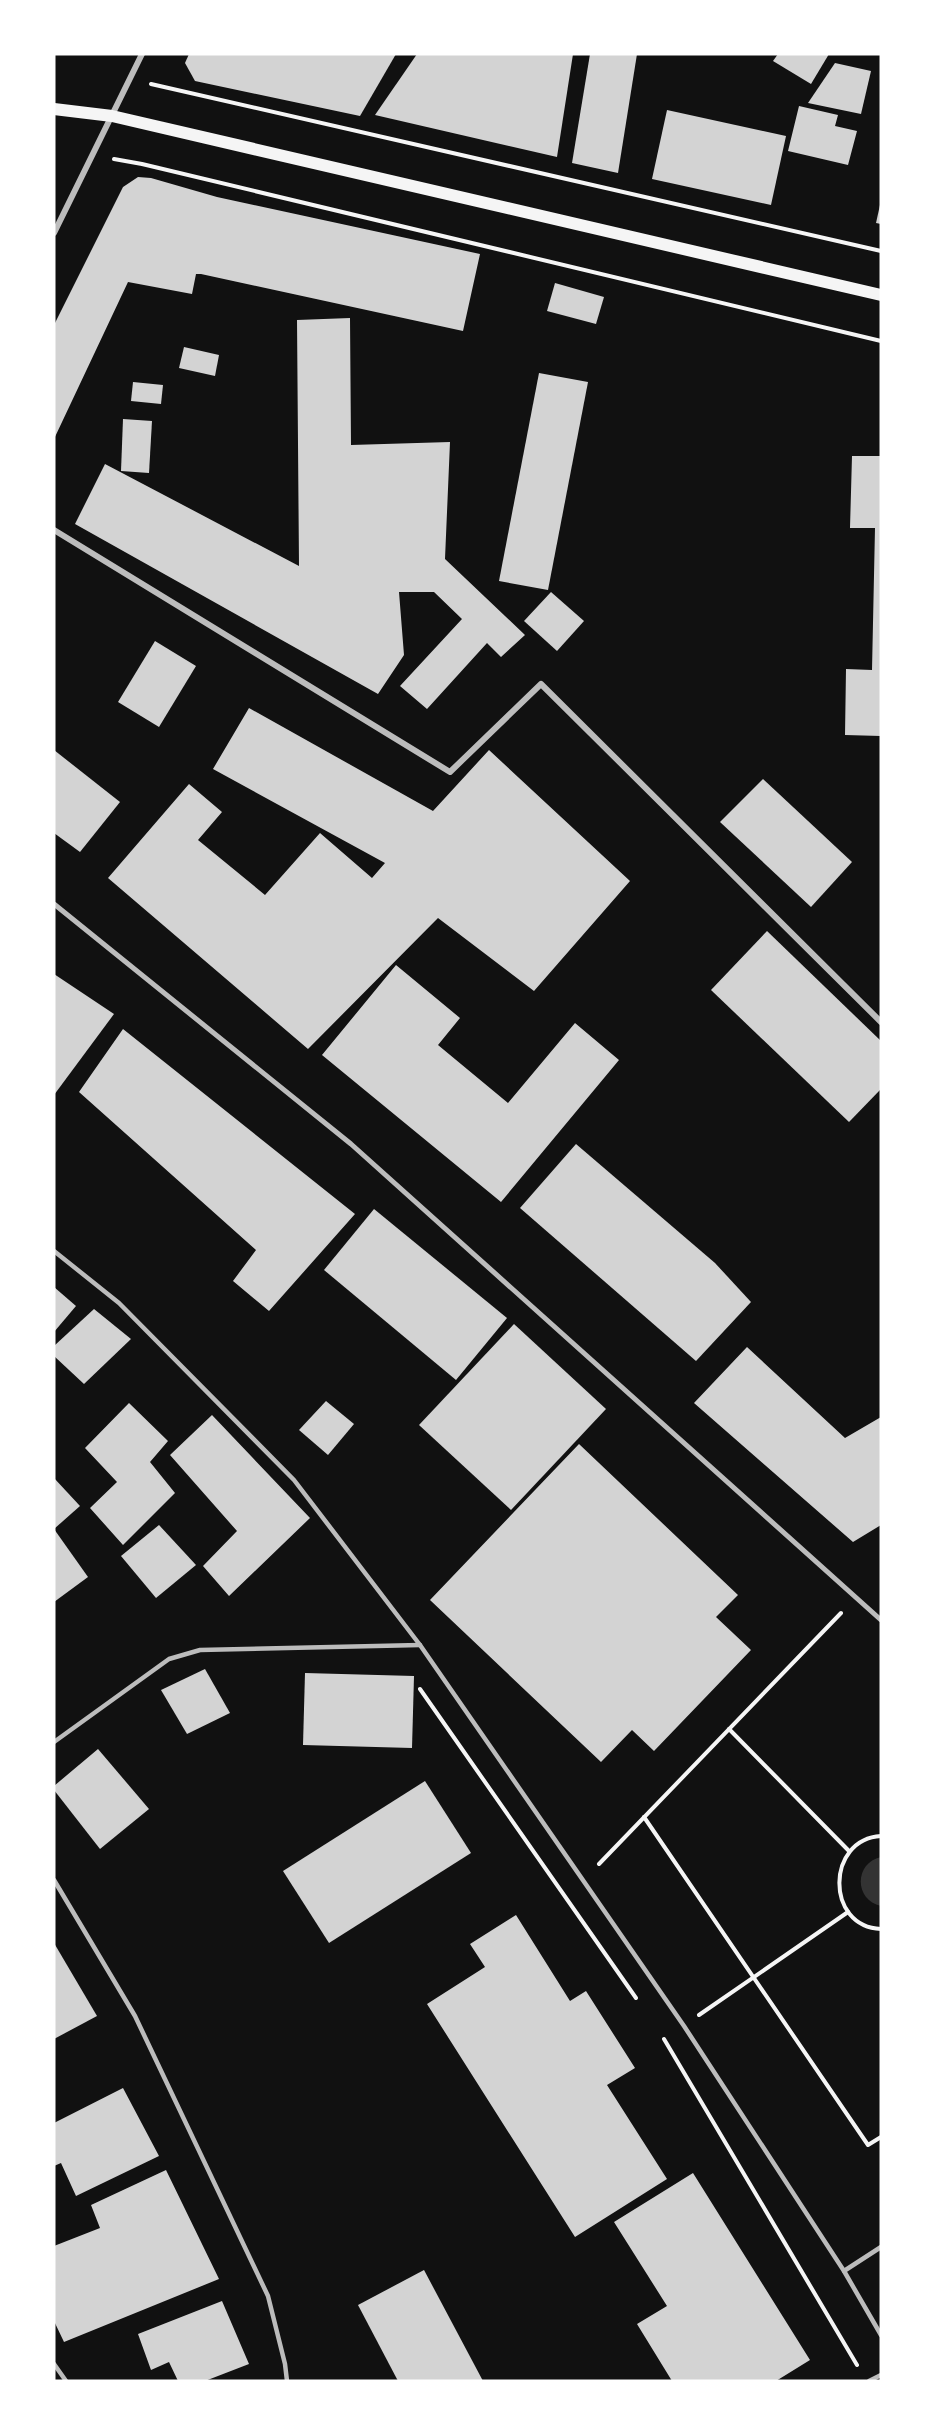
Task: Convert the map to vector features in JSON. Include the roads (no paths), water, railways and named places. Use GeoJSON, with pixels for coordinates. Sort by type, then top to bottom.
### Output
{"type":"FeatureCollection","features":[{"type":"Feature","properties":{"kind":"main road"},"geometry":{"type":"LineString","coordinates":[[54,109],[112,116],[881,295]]}},
{"type":"Feature","properties":{"kind":"street"},"geometry":{"type":"LineString","coordinates":[[54,233],[142,54]]}},
{"type":"Feature","properties":{"kind":"street"},"geometry":{"type":"LineString","coordinates":[[54,530],[450,772],[541,684],[881,1022]]}},
{"type":"Feature","properties":{"kind":"street"},"geometry":{"type":"LineString","coordinates":[[54,904],[351,1144],[881,1620]]}},
{"type":"Feature","properties":{"kind":"lane"},"geometry":{"type":"LineString","coordinates":[[54,1251],[119,1303],[294,1480],[420,1645],[684,2026],[843,2271],[881,2335]]}},
{"type":"Feature","properties":{"kind":"lane"},"geometry":{"type":"LineString","coordinates":[[54,1742],[169,1659],[200,1650],[420,1645]]}},
{"type":"Feature","properties":{"kind":"lane"},"geometry":{"type":"LineString","coordinates":[[54,1880],[135,2016],[268,2296],[287,2381]]}},
{"type":"Feature","properties":{"kind":"lane"},"geometry":{"type":"LineString","coordinates":[[843,2271],[881,2247]]}},
{"type":"Feature","properties":{"kind":"lane"},"geometry":{"type":"LineString","coordinates":[[54,2364],[66,2381]]}},
{"type":"Feature","properties":{"kind":"lane"},"geometry":{"type":"LineString","coordinates":[[869,2381],[881,2375]]}}]}
